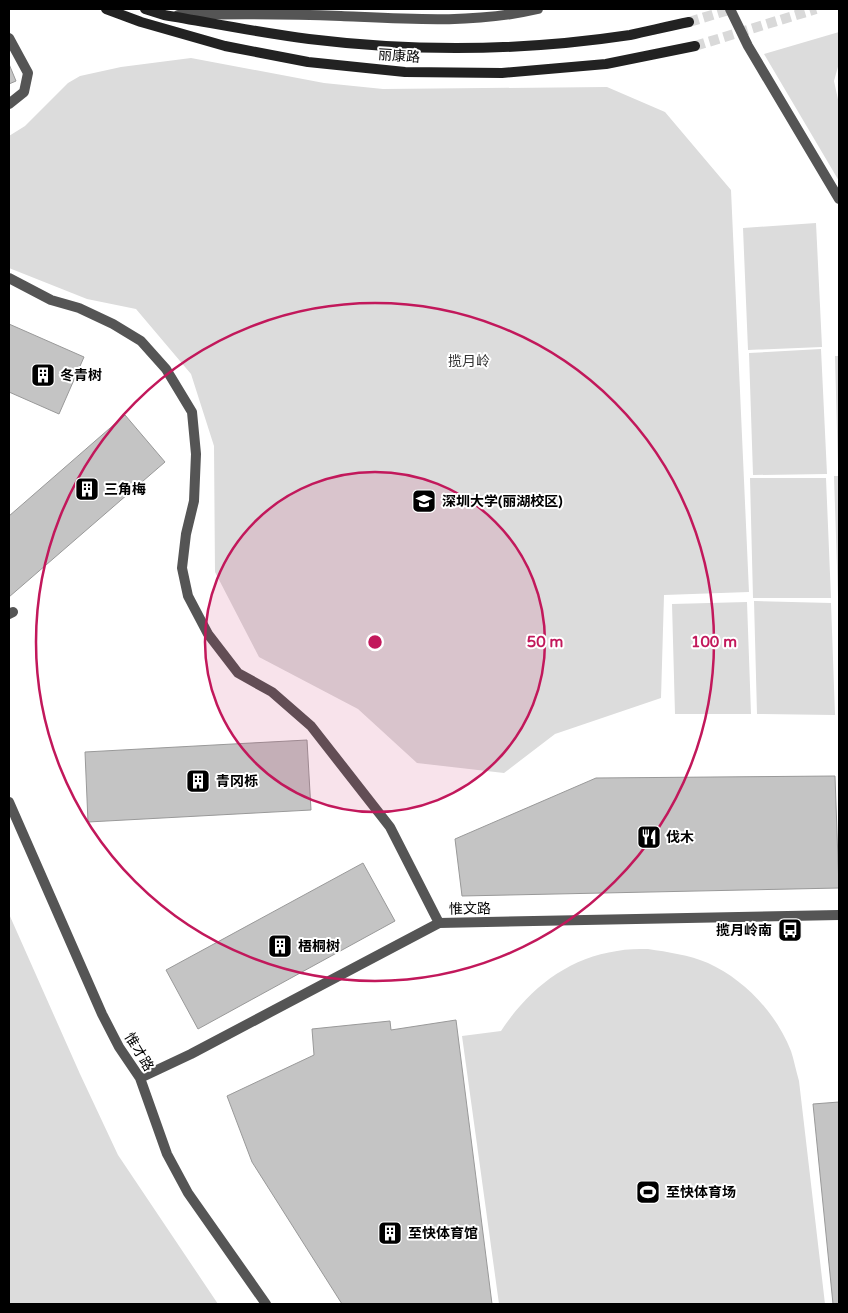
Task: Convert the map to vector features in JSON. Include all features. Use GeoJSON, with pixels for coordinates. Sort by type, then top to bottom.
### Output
{"type":"FeatureCollection","features":[{"type":"Feature","properties":{"kind":"street","name":"丽康路"},"geometry":{"type":"LineString","coordinates":[[106,9],[141,22],[226,46],[308,62],[405,72],[502,73],[606,64],[695,46]]}},
{"type":"Feature","properties":{"kind":"street","name":"丽康路"},"geometry":{"type":"LineString","coordinates":[[146,9],[164,15],[309,39],[386,46],[470,48],[555,44],[630,34],[689,22]]}},
{"type":"Feature","properties":{"kind":"street"},"geometry":{"type":"LineString","coordinates":[[164,15],[258,14],[457,19],[514,14],[538,9]]}},
{"type":"Feature","properties":{"kind":"street"},"geometry":{"type":"LineString","coordinates":[[730,9],[748,46],[839,199]]}},
{"type":"Feature","properties":{"kind":"street"},"geometry":{"type":"LineString","coordinates":[[9,38],[28,74],[24,92],[9,104]]}},
{"type":"Feature","properties":{"kind":"street"},"geometry":{"type":"LineString","coordinates":[[9,278],[51,300],[79,308],[113,324],[141,341],[166,369],[192,412],[196,454],[194,501],[186,534],[182,568],[188,596],[208,634],[238,673],[272,692],[311,726],[390,827],[439,923]]}},
{"type":"Feature","properties":{"kind":"street","name":"惟才路"},"geometry":{"type":"LineString","coordinates":[[9,802],[102,1014],[119,1047],[140,1078],[167,1154],[188,1193],[266,1304]]}},
{"type":"Feature","properties":{"kind":"street","name":"惟文路"},"geometry":{"type":"LineString","coordinates":[[140,1078],[191,1054],[439,923],[839,915]]}},
{"type":"Feature","properties":{"kind":"green space"},"geometry":{"type":"Polygon","coordinates":[[[839,32],[839,63],[834,81],[839,104],[839,181],[764,54],[839,32]]]}},
{"type":"Feature","properties":{"kind":"green space","name":"揽月岭"},"geometry":{"type":"Polygon","coordinates":[[[191,58],[324,83],[383,89],[607,87],[665,112],[731,190],[749,592],[664,595],[661,698],[555,734],[504,773],[417,763],[358,709],[259,657],[215,572],[214,446],[191,374],[136,309],[87,299],[9,268],[9,136],[25,126],[68,83],[80,76],[121,67],[191,58]]]}},
{"type":"Feature","properties":{"kind":"green space"},"geometry":{"type":"Polygon","coordinates":[[[816,223],[822,347],[748,350],[743,228],[816,223]]]}},
{"type":"Feature","properties":{"kind":"green space"},"geometry":{"type":"Polygon","coordinates":[[[821,349],[827,474],[753,475],[749,353],[821,349]]]}},
{"type":"Feature","properties":{"kind":"green space"},"geometry":{"type":"Polygon","coordinates":[[[835,356],[839,356],[838,468],[835,356]]]}},
{"type":"Feature","properties":{"kind":"green space"},"geometry":{"type":"Polygon","coordinates":[[[834,476],[839,476],[839,597],[838,597],[834,476]]]}},
{"type":"Feature","properties":{"kind":"green space"},"geometry":{"type":"Polygon","coordinates":[[[750,478],[826,478],[831,598],[753,598],[750,478]]]}},
{"type":"Feature","properties":{"kind":"green space"},"geometry":{"type":"Polygon","coordinates":[[[754,601],[831,603],[835,715],[757,714],[754,601]]]}},
{"type":"Feature","properties":{"kind":"green space"},"geometry":{"type":"Polygon","coordinates":[[[747,602],[751,714],[675,714],[672,604],[747,602]]]}},
{"type":"Feature","properties":{"kind":"green space"},"geometry":{"type":"Polygon","coordinates":[[[9,914],[118,1155],[218,1304],[9,1304],[9,914]]]}},
{"type":"Feature","properties":{"kind":"green space","name":"至快体育场"},"geometry":{"type":"Polygon","coordinates":[[[648,949],[693,958],[722,970],[747,988],[758,999],[785,1037],[799,1081],[825,1304],[499,1304],[462,1036],[501,1031],[523,1002],[536,990],[550,978],[582,961],[617,951],[648,949]]]}},
{"type":"Feature","properties":{"kind":"building"},"geometry":{"type":"Polygon","coordinates":[[[9,64],[16,81],[9,84],[9,64]]]}},
{"type":"Feature","properties":{"kind":"building","name":"冬青树"},"geometry":{"type":"Polygon","coordinates":[[[9,324],[84,357],[59,414],[9,392],[9,324]]]}},
{"type":"Feature","properties":{"kind":"building","name":"三角梅"},"geometry":{"type":"Polygon","coordinates":[[[125,415],[165,462],[9,597],[9,516],[125,415]]]}},
{"type":"Feature","properties":{"kind":"building","name":"青冈栎"},"geometry":{"type":"Polygon","coordinates":[[[307,740],[311,810],[88,822],[85,752],[307,740]]]}},
{"type":"Feature","properties":{"kind":"building","name":"伐木"},"geometry":{"type":"Polygon","coordinates":[[[835,776],[839,888],[462,896],[455,839],[596,778],[835,776]]]}},
{"type":"Feature","properties":{"kind":"building","name":"梧桐树"},"geometry":{"type":"Polygon","coordinates":[[[363,863],[395,921],[198,1029],[166,970],[363,863]]]}},
{"type":"Feature","properties":{"kind":"building","name":"至快体育馆"},"geometry":{"type":"Polygon","coordinates":[[[456,1020],[492,1304],[342,1304],[252,1162],[227,1096],[314,1055],[312,1029],[390,1021],[391,1030],[456,1020]]]}},
{"type":"Feature","properties":{"kind":"building"},"geometry":{"type":"Polygon","coordinates":[[[839,1102],[839,1304],[833,1304],[813,1104],[839,1102]]]}},
{"type":"Feature","properties":{"kind":"tunnel"},"geometry":{"type":"LineString","coordinates":[[689,22],[732,9]]}},
{"type":"Feature","properties":{"kind":"tunnel"},"geometry":{"type":"LineString","coordinates":[[695,46],[816,9]]}},
{"type":"Feature","properties":{"kind":"place","name":"冬青树"},"geometry":{"type":"Point","coordinates":[43,375]}},
{"type":"Feature","properties":{"kind":"place","name":"三角梅"},"geometry":{"type":"Point","coordinates":[87,489]}},
{"type":"Feature","properties":{"kind":"place","name":"深圳大学(丽湖校区)"},"geometry":{"type":"Point","coordinates":[424,501]}},
{"type":"Feature","properties":{"kind":"place","name":"青冈栎"},"geometry":{"type":"Point","coordinates":[198,781]}},
{"type":"Feature","properties":{"kind":"place","name":"伐木"},"geometry":{"type":"Point","coordinates":[649,837]}},
{"type":"Feature","properties":{"kind":"place","name":"揽月岭南"},"geometry":{"type":"Point","coordinates":[790,930]}},
{"type":"Feature","properties":{"kind":"place","name":"梧桐树"},"geometry":{"type":"Point","coordinates":[280,946]}},
{"type":"Feature","properties":{"kind":"place","name":"至快体育场"},"geometry":{"type":"Point","coordinates":[648,1192]}},
{"type":"Feature","properties":{"kind":"place","name":"至快体育馆"},"geometry":{"type":"Point","coordinates":[390,1233]}}]}
